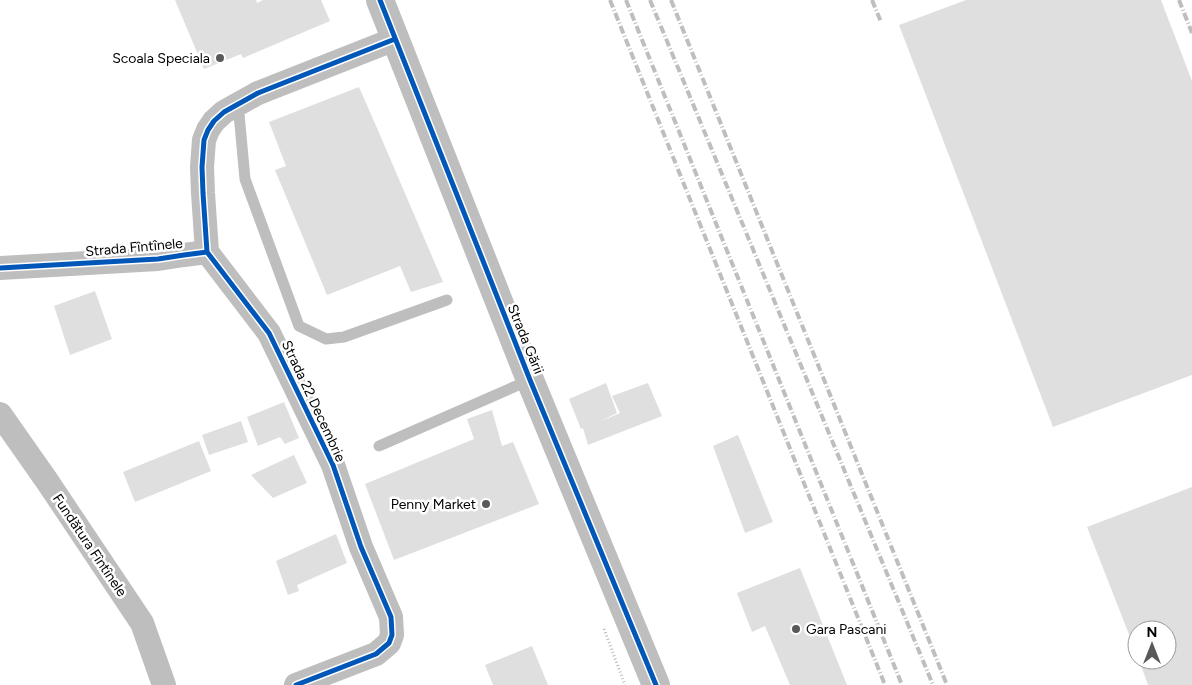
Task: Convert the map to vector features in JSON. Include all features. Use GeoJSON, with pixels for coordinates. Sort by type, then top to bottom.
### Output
{"type":"FeatureCollection","features":[{"type":"Feature","properties":{"kind":"street","name":"Strada Gării"},"geometry":{"type":"LineString","coordinates":[[380,0],[530,380],[656,685]]}},
{"type":"Feature","properties":{"kind":"street"},"geometry":{"type":"LineString","coordinates":[[207,252],[203,193],[204,140],[214,121],[238,103],[258,93],[395,39]]}},
{"type":"Feature","properties":{"kind":"street","name":"Strada Fîntînele"},"geometry":{"type":"LineString","coordinates":[[0,268],[158,259],[207,252]]}},
{"type":"Feature","properties":{"kind":"street","name":"Strada 22 Decembrie"},"geometry":{"type":"LineString","coordinates":[[207,252],[270,333],[333,465],[361,547],[390,617],[392,635],[389,643],[376,654],[296,685]]}},
{"type":"Feature","properties":{"kind":"street","name":"Fundătura Fîntînele"},"geometry":{"type":"LineString","coordinates":[[0,414],[142,623],[164,685]]}},
{"type":"Feature","properties":{"kind":"lane"},"geometry":{"type":"LineString","coordinates":[[238,103],[245,179],[299,326],[326,339],[344,337],[447,300]]}},
{"type":"Feature","properties":{"kind":"lane"},"geometry":{"type":"LineString","coordinates":[[380,446],[530,380]]}},
{"type":"Feature","properties":{"kind":"building"},"geometry":{"type":"Polygon","coordinates":[[[175,0],[256,0],[257,3],[263,0],[321,0],[330,21],[243,58],[241,54],[204,69],[175,0]]]}},
{"type":"Feature","properties":{"kind":"building"},"geometry":{"type":"Polygon","coordinates":[[[966,0],[1161,0],[1192,81],[1192,375],[1053,427],[899,25],[966,0]]]}},
{"type":"Feature","properties":{"kind":"building"},"geometry":{"type":"Polygon","coordinates":[[[359,87],[443,282],[411,292],[400,266],[327,295],[275,170],[286,166],[269,122],[359,87]]]}},
{"type":"Feature","properties":{"kind":"building"},"geometry":{"type":"Polygon","coordinates":[[[95,291],[112,339],[70,355],[54,306],[95,291]]]}},
{"type":"Feature","properties":{"kind":"building"},"geometry":{"type":"Polygon","coordinates":[[[606,383],[617,413],[599,422],[620,413],[612,396],[648,383],[662,416],[588,445],[583,428],[581,429],[569,399],[606,383]]]}},
{"type":"Feature","properties":{"kind":"building"},"geometry":{"type":"Polygon","coordinates":[[[284,402],[299,438],[285,444],[280,437],[258,446],[247,417],[284,402]]]}},
{"type":"Feature","properties":{"kind":"building"},"geometry":{"type":"Polygon","coordinates":[[[492,410],[502,446],[513,442],[539,504],[394,560],[365,484],[474,439],[467,419],[492,410]]]}},
{"type":"Feature","properties":{"kind":"building"},"geometry":{"type":"Polygon","coordinates":[[[241,421],[248,442],[209,455],[202,435],[241,421]]]}},
{"type":"Feature","properties":{"kind":"building"},"geometry":{"type":"Polygon","coordinates":[[[738,435],[773,522],[745,533],[713,446],[738,435]]]}},
{"type":"Feature","properties":{"kind":"building"},"geometry":{"type":"Polygon","coordinates":[[[199,441],[211,471],[135,502],[123,472],[199,441]]]}},
{"type":"Feature","properties":{"kind":"building"},"geometry":{"type":"Polygon","coordinates":[[[294,455],[307,483],[273,498],[251,475],[294,455]]]}},
{"type":"Feature","properties":{"kind":"building"},"geometry":{"type":"Polygon","coordinates":[[[1192,487],[1192,685],[1148,685],[1143,670],[1177,670],[1177,620],[1127,620],[1127,629],[1087,527],[1192,487]]]}},
{"type":"Feature","properties":{"kind":"building"},"geometry":{"type":"Polygon","coordinates":[[[336,534],[347,563],[297,585],[299,591],[288,595],[276,561],[336,534]]]}},
{"type":"Feature","properties":{"kind":"building","name":"Gara Pascani"},"geometry":{"type":"Polygon","coordinates":[[[800,568],[847,685],[790,685],[765,626],[752,632],[737,593],[800,568]]]}},
{"type":"Feature","properties":{"kind":"building"},"geometry":{"type":"Polygon","coordinates":[[[532,646],[548,685],[493,685],[485,665],[532,646]]]}},
{"type":"Feature","properties":{"kind":"railway"},"geometry":{"type":"LineString","coordinates":[[610,0],[885,685]]}},
{"type":"Feature","properties":{"kind":"railway"},"geometry":{"type":"LineString","coordinates":[[626,0],[902,685]]}},
{"type":"Feature","properties":{"kind":"railway"},"geometry":{"type":"LineString","coordinates":[[650,0],[933,685]]}},
{"type":"Feature","properties":{"kind":"railway"},"geometry":{"type":"LineString","coordinates":[[671,0],[947,685]]}},
{"type":"Feature","properties":{"kind":"railway"},"geometry":{"type":"LineString","coordinates":[[872,0],[881,22]]}},
{"type":"Feature","properties":{"kind":"railway"},"geometry":{"type":"LineString","coordinates":[[1179,0],[1192,33]]}},
{"type":"Feature","properties":{"kind":"cycle path"},"geometry":{"type":"LineString","coordinates":[[380,0],[530,380],[656,685]]}},
{"type":"Feature","properties":{"kind":"cycle path"},"geometry":{"type":"LineString","coordinates":[[0,268],[158,259],[207,252],[202,167],[204,140],[214,121],[224,112],[258,93],[395,39]]}},
{"type":"Feature","properties":{"kind":"cycle path"},"geometry":{"type":"LineString","coordinates":[[207,252],[269,333],[333,465],[361,547],[391,617],[392,635],[389,643],[376,654],[296,685]]}},
{"type":"Feature","properties":{"kind":"place","name":"Scoala Speciala"},"geometry":{"type":"Point","coordinates":[220,58]}},
{"type":"Feature","properties":{"kind":"place","name":"Penny Market"},"geometry":{"type":"Point","coordinates":[486,504]}},
{"type":"Feature","properties":{"kind":"place","name":"Gara Pascani"},"geometry":{"type":"Point","coordinates":[796,629]}}]}
